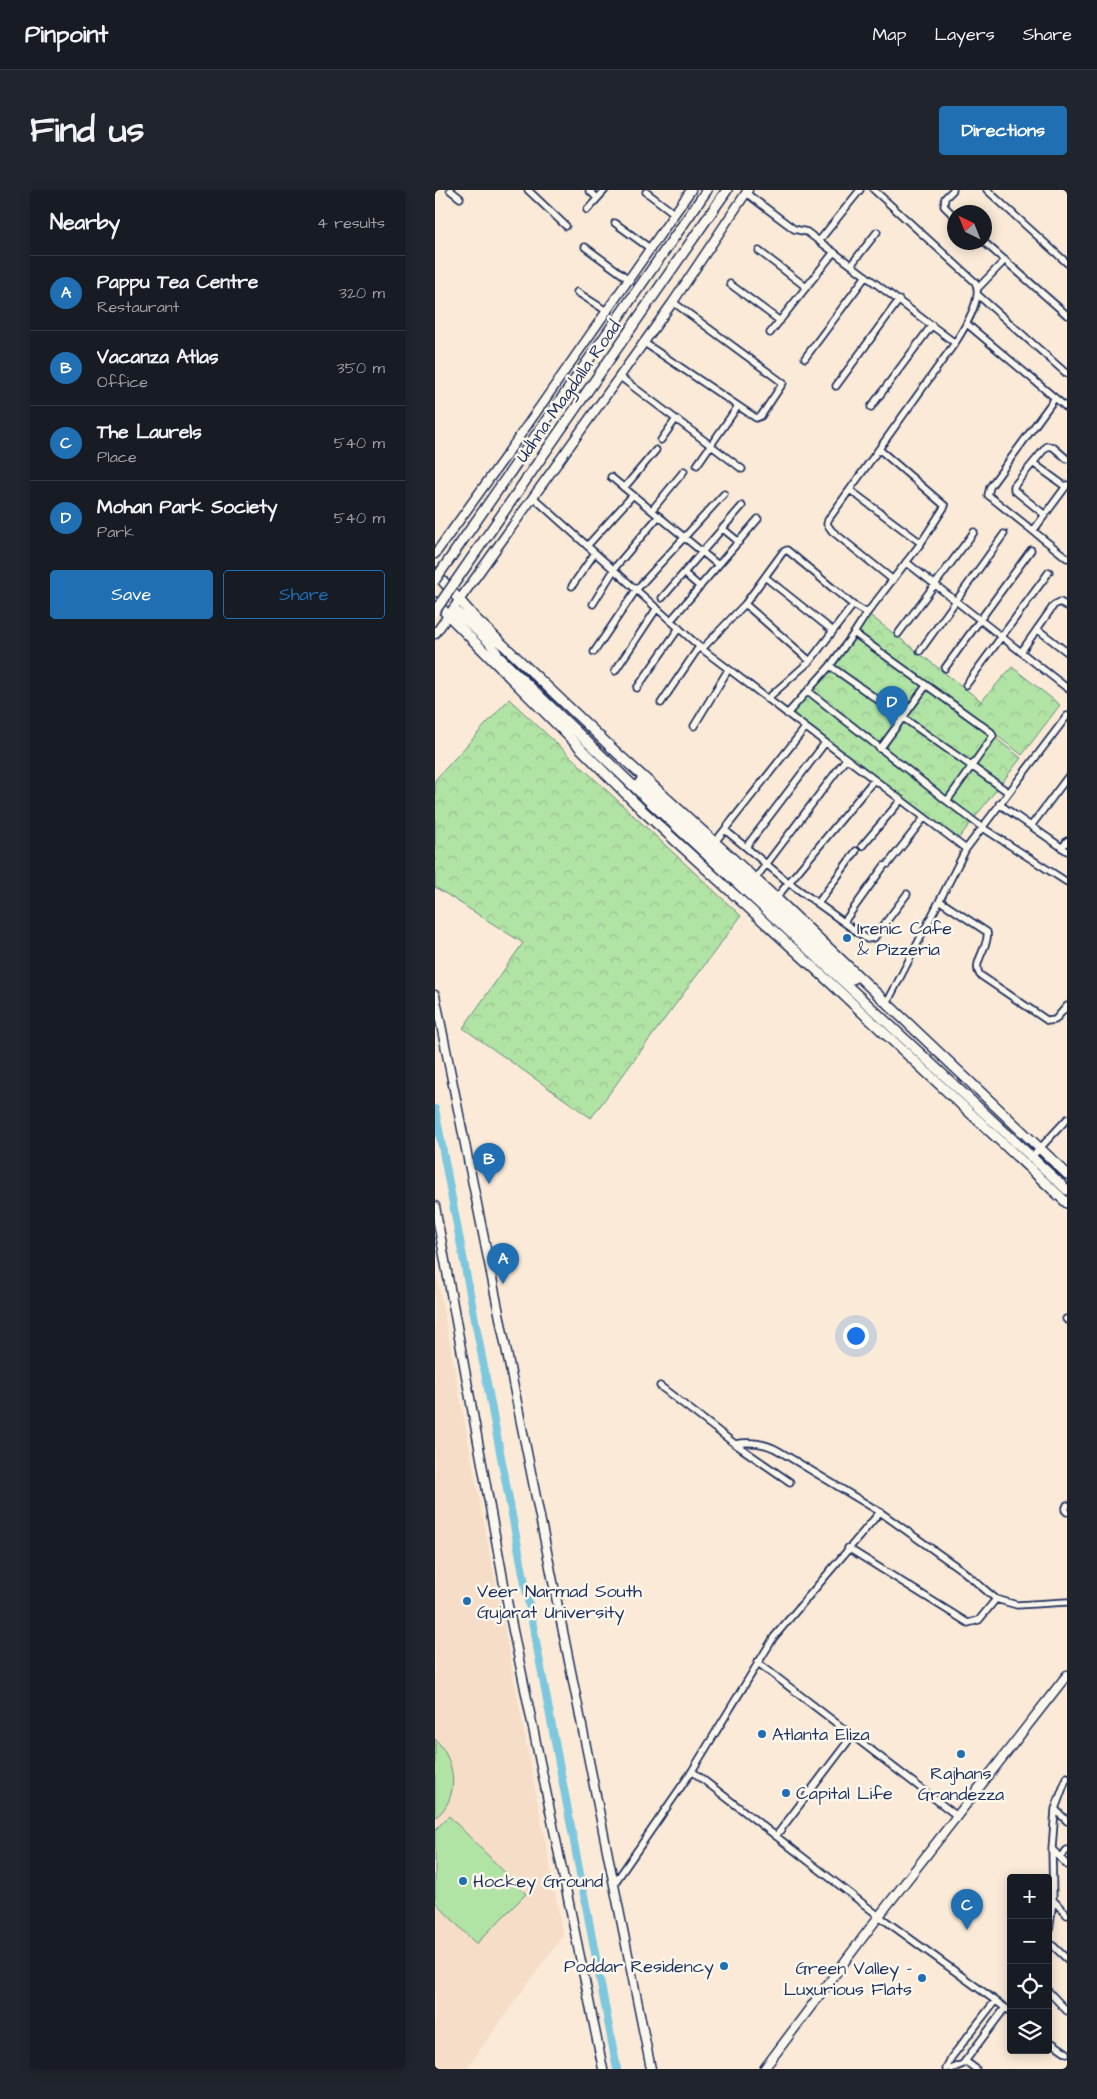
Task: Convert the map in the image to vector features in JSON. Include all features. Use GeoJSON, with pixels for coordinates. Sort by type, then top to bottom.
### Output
{"type":"FeatureCollection","features":[{"type":"Feature","properties":{"kind":"main road","name":"Udhna Magdalla Road"},"geometry":{"type":"LineString","coordinates":[[435,580],[707,190]]}},
{"type":"Feature","properties":{"kind":"main road","name":"Udhna Magdalla Road"},"geometry":{"type":"LineString","coordinates":[[435,611],[727,190]]}},
{"type":"Feature","properties":{"kind":"main road"},"geometry":{"type":"LineString","coordinates":[[435,572],[457,605],[490,643],[504,650],[597,745],[1067,1180]]}},
{"type":"Feature","properties":{"kind":"main road"},"geometry":{"type":"LineString","coordinates":[[435,602],[642,810],[1067,1203]]}},
{"type":"Feature","properties":{"kind":"main road"},"geometry":{"type":"LineString","coordinates":[[457,605],[776,898],[887,1003],[1036,1153],[1067,1190]]}},
{"type":"Feature","properties":{"kind":"main road"},"geometry":{"type":"LineString","coordinates":[[1036,1153],[1067,1174]]}},
{"type":"Feature","properties":{"kind":"street"},"geometry":{"type":"LineString","coordinates":[[450,190],[460,198]]}},
{"type":"Feature","properties":{"kind":"street"},"geometry":{"type":"LineString","coordinates":[[528,190],[566,226]]}},
{"type":"Feature","properties":{"kind":"street"},"geometry":{"type":"LineString","coordinates":[[589,190],[597,198]]}},
{"type":"Feature","properties":{"kind":"street"},"geometry":{"type":"LineString","coordinates":[[587,210],[605,190]]}},
{"type":"Feature","properties":{"kind":"street"},"geometry":{"type":"LineString","coordinates":[[435,554],[630,280],[691,190]]}},
{"type":"Feature","properties":{"kind":"street"},"geometry":{"type":"LineString","coordinates":[[819,241],[860,190]]}},
{"type":"Feature","properties":{"kind":"street"},"geometry":{"type":"LineString","coordinates":[[874,190],[975,282],[978,292],[1067,374]]}},
{"type":"Feature","properties":{"kind":"street"},"geometry":{"type":"LineString","coordinates":[[947,209],[944,206],[945,198],[953,190]]}},
{"type":"Feature","properties":{"kind":"street"},"geometry":{"type":"LineString","coordinates":[[987,190],[1067,263]]}},
{"type":"Feature","properties":{"kind":"street"},"geometry":{"type":"LineString","coordinates":[[435,634],[673,302],[747,191],[794,229],[807,232],[955,343]]}},
{"type":"Feature","properties":{"kind":"street"},"geometry":{"type":"LineString","coordinates":[[646,192],[675,214]]}},
{"type":"Feature","properties":{"kind":"street"},"geometry":{"type":"LineString","coordinates":[[615,223],[651,249]]}},
{"type":"Feature","properties":{"kind":"street"},"geometry":{"type":"LineString","coordinates":[[851,265],[877,232]]}},
{"type":"Feature","properties":{"kind":"street"},"geometry":{"type":"LineString","coordinates":[[585,247],[630,280]]}},
{"type":"Feature","properties":{"kind":"street"},"geometry":{"type":"LineString","coordinates":[[992,249],[1067,314]]}},
{"type":"Feature","properties":{"kind":"street"},"geometry":{"type":"LineString","coordinates":[[759,251],[806,287]]}},
{"type":"Feature","properties":{"kind":"street"},"geometry":{"type":"LineString","coordinates":[[770,333],[834,252]]}},
{"type":"Feature","properties":{"kind":"street"},"geometry":{"type":"LineString","coordinates":[[893,580],[829,527],[828,520],[955,343],[967,324],[978,292],[1005,260]]}},
{"type":"Feature","properties":{"kind":"street"},"geometry":{"type":"LineString","coordinates":[[805,358],[866,276]]}},
{"type":"Feature","properties":{"kind":"street"},"geometry":{"type":"LineString","coordinates":[[730,284],[780,320]]}},
{"type":"Feature","properties":{"kind":"street"},"geometry":{"type":"LineString","coordinates":[[577,292],[607,312]]}},
{"type":"Feature","properties":{"kind":"street"},"geometry":{"type":"LineString","coordinates":[[836,386],[899,300]]}},
{"type":"Feature","properties":{"kind":"street"},"geometry":{"type":"LineString","coordinates":[[643,342],[758,418],[783,383],[673,302]]}},
{"type":"Feature","properties":{"kind":"street"},"geometry":{"type":"LineString","coordinates":[[967,324],[1067,408]]}},
{"type":"Feature","properties":{"kind":"street"},"geometry":{"type":"LineString","coordinates":[[871,407],[932,326]]}},
{"type":"Feature","properties":{"kind":"street"},"geometry":{"type":"LineString","coordinates":[[619,376],[742,469]]}},
{"type":"Feature","properties":{"kind":"street"},"geometry":{"type":"LineString","coordinates":[[1055,398],[988,491],[991,499],[1067,558]]}},
{"type":"Feature","properties":{"kind":"street"},"geometry":{"type":"LineString","coordinates":[[697,465],[738,406]]}},
{"type":"Feature","properties":{"kind":"street"},"geometry":{"type":"LineString","coordinates":[[661,440],[676,419]]}},
{"type":"Feature","properties":{"kind":"street"},"geometry":{"type":"LineString","coordinates":[[1045,515],[1014,488],[1047,446],[1053,447],[1067,459]]}},
{"type":"Feature","properties":{"kind":"street"},"geometry":{"type":"LineString","coordinates":[[625,488],[656,450]]}},
{"type":"Feature","properties":{"kind":"street"},"geometry":{"type":"LineString","coordinates":[[787,714],[830,666],[855,634],[867,613],[921,543],[945,506],[880,450]]}},
{"type":"Feature","properties":{"kind":"street"},"geometry":{"type":"LineString","coordinates":[[1033,463],[1066,486],[1033,532]]}},
{"type":"Feature","properties":{"kind":"street"},"geometry":{"type":"LineString","coordinates":[[652,510],[683,471]]}},
{"type":"Feature","properties":{"kind":"street"},"geometry":{"type":"LineString","coordinates":[[611,477],[719,565]]}},
{"type":"Feature","properties":{"kind":"street"},"geometry":{"type":"LineString","coordinates":[[850,490],[921,543]]}},
{"type":"Feature","properties":{"kind":"street"},"geometry":{"type":"LineString","coordinates":[[587,546],[633,494]]}},
{"type":"Feature","properties":{"kind":"street"},"geometry":{"type":"LineString","coordinates":[[593,652],[637,590],[724,494]]}},
{"type":"Feature","properties":{"kind":"street"},"geometry":{"type":"LineString","coordinates":[[533,497],[701,648],[965,850]]}},
{"type":"Feature","properties":{"kind":"street"},"geometry":{"type":"LineString","coordinates":[[662,598],[742,506]]}},
{"type":"Feature","properties":{"kind":"street"},"geometry":{"type":"LineString","coordinates":[[593,604],[617,565],[659,516]]}},
{"type":"Feature","properties":{"kind":"street"},"geometry":{"type":"LineString","coordinates":[[671,620],[758,519]]}},
{"type":"Feature","properties":{"kind":"street"},"geometry":{"type":"LineString","coordinates":[[722,528],[739,542]]}},
{"type":"Feature","properties":{"kind":"street"},"geometry":{"type":"LineString","coordinates":[[899,634],[974,532]]}},
{"type":"Feature","properties":{"kind":"street"},"geometry":{"type":"LineString","coordinates":[[920,651],[1004,534]]}},
{"type":"Feature","properties":{"kind":"street"},"geometry":{"type":"LineString","coordinates":[[945,668],[1031,550]]}},
{"type":"Feature","properties":{"kind":"street"},"geometry":{"type":"LineString","coordinates":[[661,703],[701,648],[745,604],[783,552],[789,551],[853,605],[867,613]]}},
{"type":"Feature","properties":{"kind":"street"},"geometry":{"type":"LineString","coordinates":[[572,586],[595,553]]}},
{"type":"Feature","properties":{"kind":"street"},"geometry":{"type":"LineString","coordinates":[[906,562],[957,600],[1067,688]]}},
{"type":"Feature","properties":{"kind":"street"},"geometry":{"type":"LineString","coordinates":[[966,685],[1049,572]]}},
{"type":"Feature","properties":{"kind":"street"},"geometry":{"type":"LineString","coordinates":[[684,573],[700,587]]}},
{"type":"Feature","properties":{"kind":"street"},"geometry":{"type":"LineString","coordinates":[[765,576],[833,631]]}},
{"type":"Feature","properties":{"kind":"street"},"geometry":{"type":"LineString","coordinates":[[1021,652],[1054,605],[1060,602],[1067,606]]}},
{"type":"Feature","properties":{"kind":"street"},"geometry":{"type":"LineString","coordinates":[[745,604],[810,661]]}},
{"type":"Feature","properties":{"kind":"street"},"geometry":{"type":"LineString","coordinates":[[767,699],[810,661],[853,605]]}},
{"type":"Feature","properties":{"kind":"street"},"geometry":{"type":"LineString","coordinates":[[615,671],[657,608]]}},
{"type":"Feature","properties":{"kind":"street"},"geometry":{"type":"LineString","coordinates":[[637,688],[679,628]]}},
{"type":"Feature","properties":{"kind":"street"},"geometry":{"type":"LineString","coordinates":[[1037,629],[1067,652]]}},
{"type":"Feature","properties":{"kind":"street"},"geometry":{"type":"LineString","coordinates":[[855,634],[991,732],[993,736],[947,801]]}},
{"type":"Feature","properties":{"kind":"street"},"geometry":{"type":"LineString","coordinates":[[830,666],[1009,792]]}},
{"type":"Feature","properties":{"kind":"street"},"geometry":{"type":"LineString","coordinates":[[693,726],[728,670]]}},
{"type":"Feature","properties":{"kind":"street"},"geometry":{"type":"LineString","coordinates":[[879,749],[901,717],[926,686]]}},
{"type":"Feature","properties":{"kind":"street"},"geometry":{"type":"LineString","coordinates":[[808,691],[879,749],[983,828],[1067,882]]}},
{"type":"Feature","properties":{"kind":"street"},"geometry":{"type":"LineString","coordinates":[[887,1003],[965,850],[999,804],[1066,721]]}},
{"type":"Feature","properties":{"kind":"street"},"geometry":{"type":"LineString","coordinates":[[715,842],[805,728]]}},
{"type":"Feature","properties":{"kind":"street"},"geometry":{"type":"LineString","coordinates":[[746,847],[825,743]]}},
{"type":"Feature","properties":{"kind":"street"},"geometry":{"type":"LineString","coordinates":[[755,879],[846,759]]}},
{"type":"Feature","properties":{"kind":"street"},"geometry":{"type":"LineString","coordinates":[[1031,826],[1067,778]]}},
{"type":"Feature","properties":{"kind":"street"},"geometry":{"type":"LineString","coordinates":[[776,898],[873,780]]}},
{"type":"Feature","properties":{"kind":"street"},"geometry":{"type":"LineString","coordinates":[[862,846],[901,800]]}},
{"type":"Feature","properties":{"kind":"street"},"geometry":{"type":"LineString","coordinates":[[999,804],[1065,850],[1067,841]]}},
{"type":"Feature","properties":{"kind":"street"},"geometry":{"type":"LineString","coordinates":[[844,922],[924,818]]}},
{"type":"Feature","properties":{"kind":"street"},"geometry":{"type":"LineString","coordinates":[[725,830],[789,882],[867,939],[874,938],[907,894]]}},
{"type":"Feature","properties":{"kind":"street"},"geometry":{"type":"LineString","coordinates":[[818,903],[856,850]]}},
{"type":"Feature","properties":{"kind":"street"},"geometry":{"type":"LineString","coordinates":[[940,901],[987,932],[987,943],[977,967],[979,975],[1048,1021],[1055,1020],[1067,1006]]}},
{"type":"Feature","properties":{"kind":"street"},"geometry":{"type":"LineString","coordinates":[[435,995],[651,2069]]}},
{"type":"Feature","properties":{"kind":"street"},"geometry":{"type":"LineString","coordinates":[[1025,1166],[1067,1119]]}},
{"type":"Feature","properties":{"kind":"street"},"geometry":{"type":"LineString","coordinates":[[435,1206],[508,1606],[603,2069]]}},
{"type":"Feature","properties":{"kind":"street"},"geometry":{"type":"LineString","coordinates":[[661,1386],[735,1444],[790,1482]]}},
{"type":"Feature","properties":{"kind":"street"},"geometry":{"type":"LineString","coordinates":[[735,1444],[749,1443],[774,1448],[880,1512],[963,1571],[996,1600],[1017,1605],[1067,1602]]}},
{"type":"Feature","properties":{"kind":"street"},"geometry":{"type":"LineString","coordinates":[[1067,1505],[1065,1510],[1067,1512]]}},
{"type":"Feature","properties":{"kind":"street"},"geometry":{"type":"LineString","coordinates":[[614,1884],[692,1771],[774,1637],[880,1512]]}},
{"type":"Feature","properties":{"kind":"street"},"geometry":{"type":"LineString","coordinates":[[848,1548],[968,1623],[979,1620],[996,1600]]}},
{"type":"Feature","properties":{"kind":"street"},"geometry":{"type":"LineString","coordinates":[[757,1662],[957,1816]]}},
{"type":"Feature","properties":{"kind":"street"},"geometry":{"type":"LineString","coordinates":[[764,2069],[879,1916],[1067,1675]]}},
{"type":"Feature","properties":{"kind":"street"},"geometry":{"type":"LineString","coordinates":[[777,1836],[849,1740]]}},
{"type":"Feature","properties":{"kind":"street"},"geometry":{"type":"LineString","coordinates":[[692,1771],[879,1916],[1005,2008],[963,2064],[951,2069]]}},
{"type":"Feature","properties":{"kind":"street"},"geometry":{"type":"LineString","coordinates":[[1051,1919],[1053,1900],[1052,1849],[1055,1809],[1067,1777]]}},
{"type":"Feature","properties":{"kind":"street"},"geometry":{"type":"LineString","coordinates":[[1055,1809],[1067,1821]]}},
{"type":"Feature","properties":{"kind":"street"},"geometry":{"type":"LineString","coordinates":[[1052,1849],[1067,1865]]}},
{"type":"Feature","properties":{"kind":"street"},"geometry":{"type":"LineString","coordinates":[[1060,1857],[1067,1850]]}},
{"type":"Feature","properties":{"kind":"street"},"geometry":{"type":"LineString","coordinates":[[1053,1900],[1067,1915]]}},
{"type":"Feature","properties":{"kind":"street"},"geometry":{"type":"LineString","coordinates":[[1052,1945],[1067,1959]]}},
{"type":"Feature","properties":{"kind":"street"},"geometry":{"type":"LineString","coordinates":[[1052,1995],[1067,2011]]}},
{"type":"Feature","properties":{"kind":"street"},"geometry":{"type":"LineString","coordinates":[[946,2069],[951,2058],[995,2000]]}},
{"type":"Feature","properties":{"kind":"street"},"geometry":{"type":"LineString","coordinates":[[1052,2043],[1067,2053]]}},
{"type":"Feature","properties":{"kind":"street"},"geometry":{"type":"LineString","coordinates":[[965,2060],[976,2069]]}},
{"type":"Feature","properties":{"kind":"shaded area","name":"Veer Narmad South Gujarat University"},"geometry":{"type":"Polygon","coordinates":[[[435,1268],[563,1935],[466,2069],[435,2069],[435,1268]]]}},
{"type":"Feature","properties":{"kind":"green space"},"geometry":{"type":"Polygon","coordinates":[[[867,613],[981,701],[978,705],[1012,667],[1060,705],[1022,755],[970,715],[969,717],[1021,758],[955,843],[788,715],[867,613]]]}},
{"type":"Feature","properties":{"kind":"green space"},"geometry":{"type":"Polygon","coordinates":[[[509,699],[741,916],[591,1118],[463,1028],[523,943],[435,887],[435,780],[509,699]]]}},
{"type":"Feature","properties":{"kind":"green space"},"geometry":{"type":"Polygon","coordinates":[[[435,1739],[448,1757],[453,1779],[449,1800],[435,1818],[435,1739]]]}},
{"type":"Feature","properties":{"kind":"green space"},"geometry":{"type":"Polygon","coordinates":[[[449,1816],[526,1894],[476,1944],[435,1902],[435,1830],[449,1816]]]}},
{"type":"Feature","properties":{"kind":"waterway"},"geometry":{"type":"LineString","coordinates":[[435,1109],[617,2069]]}},
{"type":"Feature","properties":{"kind":"place","name":"Mohan Park Society"},"geometry":{"type":"Point","coordinates":[892,727]}},
{"type":"Feature","properties":{"kind":"place","name":"Irenic Cafe & Pizzeria"},"geometry":{"type":"Point","coordinates":[847,938]}},
{"type":"Feature","properties":{"kind":"place","name":"Vacanza Atlas"},"geometry":{"type":"Point","coordinates":[489,1184]}},
{"type":"Feature","properties":{"kind":"place","name":"Pappu Tea Centre"},"geometry":{"type":"Point","coordinates":[503,1284]}},
{"type":"Feature","properties":{"kind":"place","name":"Veer Narmad South Gujarat University"},"geometry":{"type":"Point","coordinates":[467,1601]}},
{"type":"Feature","properties":{"kind":"place","name":"Atlanta Eliza"},"geometry":{"type":"Point","coordinates":[762,1734]}},
{"type":"Feature","properties":{"kind":"place","name":"Rajhans Grandezza"},"geometry":{"type":"Point","coordinates":[961,1754]}},
{"type":"Feature","properties":{"kind":"place","name":"Capital Life"},"geometry":{"type":"Point","coordinates":[786,1793]}},
{"type":"Feature","properties":{"kind":"place","name":"Hockey Ground"},"geometry":{"type":"Point","coordinates":[463,1881]}},
{"type":"Feature","properties":{"kind":"place","name":"The Laurels"},"geometry":{"type":"Point","coordinates":[967,1930]}},
{"type":"Feature","properties":{"kind":"place","name":"Poddar Residency"},"geometry":{"type":"Point","coordinates":[724,1966]}},
{"type":"Feature","properties":{"kind":"place","name":"Green Valley - Luxurious Flats"},"geometry":{"type":"Point","coordinates":[922,1978]}}]}
